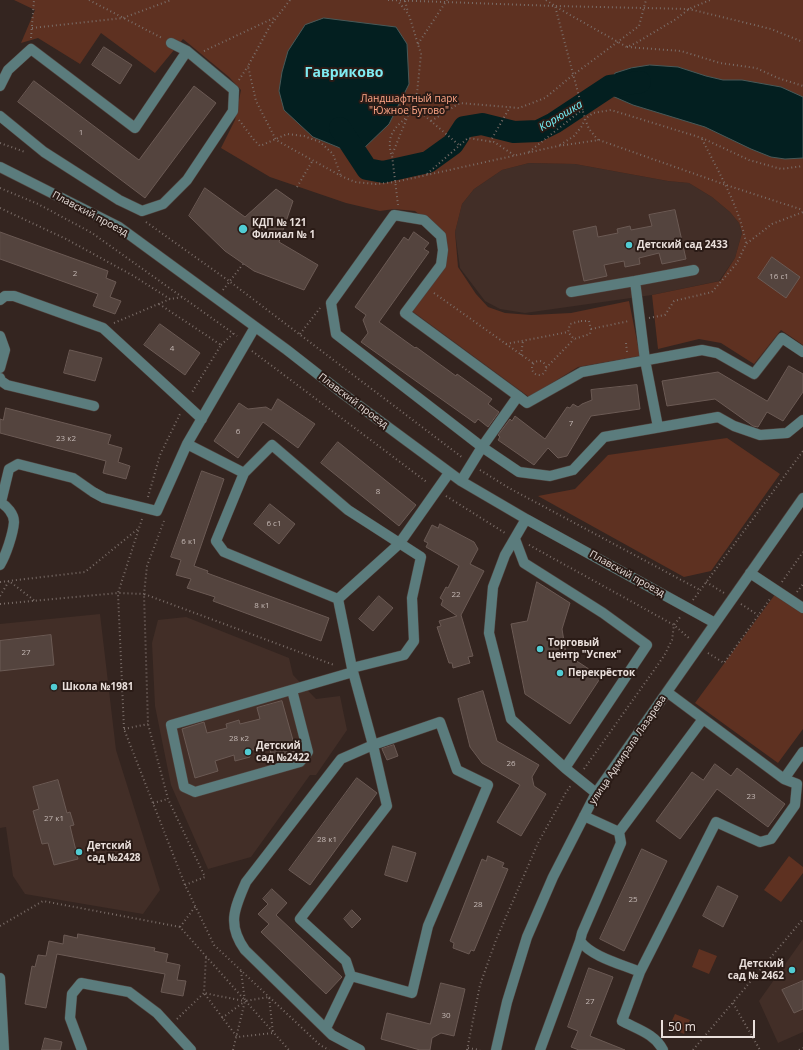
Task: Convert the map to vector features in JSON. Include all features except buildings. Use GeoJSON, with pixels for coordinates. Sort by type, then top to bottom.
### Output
{"type":"FeatureCollection","features":[{"type":"Feature","properties":{"kind":"street"},"geometry":{"type":"LineString","coordinates":[[0,116],[44,152],[119,200],[142,211],[163,204],[187,180],[233,111],[234,90],[189,54],[172,43]]}},
{"type":"Feature","properties":{"kind":"street"},"geometry":{"type":"LineString","coordinates":[[0,86],[8,70],[31,49],[135,128],[189,54]]}},
{"type":"Feature","properties":{"kind":"street","name":"Плавский проезд"},"geometry":{"type":"LineString","coordinates":[[0,168],[119,227],[460,481],[715,623]]}},
{"type":"Feature","properties":{"kind":"street"},"geometry":{"type":"LineString","coordinates":[[803,352],[782,338],[754,374],[717,353],[702,350],[645,360],[582,372],[527,403],[405,314],[440,265],[443,250],[441,236],[424,220],[394,215],[331,303],[336,334],[482,447],[519,472],[550,476],[573,470],[604,437],[658,427],[718,417],[734,426],[760,434],[787,432],[803,420]]}},
{"type":"Feature","properties":{"kind":"street"},"geometry":{"type":"LineString","coordinates":[[571,292],[694,270]]}},
{"type":"Feature","properties":{"kind":"street"},"geometry":{"type":"LineString","coordinates":[[635,281],[645,360],[658,427]]}},
{"type":"Feature","properties":{"kind":"street"},"geometry":{"type":"LineString","coordinates":[[0,300],[5,296],[14,296],[102,328],[202,419]]}},
{"type":"Feature","properties":{"kind":"street"},"geometry":{"type":"LineString","coordinates":[[0,565],[6,556],[14,521],[8,507],[0,502],[9,469],[18,464],[73,478],[104,498],[157,511],[187,444],[255,327]]}},
{"type":"Feature","properties":{"kind":"street"},"geometry":{"type":"LineString","coordinates":[[0,336],[5,350],[0,368]]}},
{"type":"Feature","properties":{"kind":"street"},"geometry":{"type":"LineString","coordinates":[[0,378],[1,381],[7,384],[94,406]]}},
{"type":"Feature","properties":{"kind":"street"},"geometry":{"type":"LineString","coordinates":[[460,481],[518,396]]}},
{"type":"Feature","properties":{"kind":"street"},"geometry":{"type":"LineString","coordinates":[[187,444],[244,473]]}},
{"type":"Feature","properties":{"kind":"street"},"geometry":{"type":"LineString","coordinates":[[292,690],[308,752],[300,762],[195,792],[184,787],[171,725],[292,690],[404,655],[414,642],[412,598],[421,557],[348,510],[272,445],[244,473],[216,541],[224,552],[338,600]]}},
{"type":"Feature","properties":{"kind":"street"},"geometry":{"type":"LineString","coordinates":[[338,600],[399,544],[449,473]]}},
{"type":"Feature","properties":{"kind":"street","name":"улица Адмирала Лазарева"},"geometry":{"type":"LineString","coordinates":[[496,1050],[507,1002],[527,937],[553,877],[596,793],[803,498]]}},
{"type":"Feature","properties":{"kind":"street"},"geometry":{"type":"LineString","coordinates":[[526,519],[505,555],[493,587],[489,633],[511,719],[565,768],[596,793]]}},
{"type":"Feature","properties":{"kind":"street"},"geometry":{"type":"LineString","coordinates":[[515,540],[524,563],[603,612],[647,645],[565,768]]}},
{"type":"Feature","properties":{"kind":"street"},"geometry":{"type":"LineString","coordinates":[[750,573],[775,591],[803,608]]}},
{"type":"Feature","properties":{"kind":"street"},"geometry":{"type":"LineString","coordinates":[[326,1028],[351,976],[346,961],[300,919],[388,806],[353,670],[338,600]]}},
{"type":"Feature","properties":{"kind":"street"},"geometry":{"type":"LineString","coordinates":[[663,1050],[660,1044],[648,1034],[622,1022],[640,972],[716,822],[760,842],[771,839],[795,805],[797,784],[784,780],[667,692]]}},
{"type":"Feature","properties":{"kind":"street"},"geometry":{"type":"LineString","coordinates":[[540,1050],[582,933],[621,843],[619,832],[703,719]]}},
{"type":"Feature","properties":{"kind":"street"},"geometry":{"type":"LineString","coordinates":[[351,976],[412,993],[428,926],[488,785],[457,770],[440,722],[373,745],[341,759],[246,882],[236,905],[234,930],[237,939],[245,950],[332,1035],[360,1050]]}},
{"type":"Feature","properties":{"kind":"street"},"geometry":{"type":"LineString","coordinates":[[784,780],[803,752]]}},
{"type":"Feature","properties":{"kind":"street"},"geometry":{"type":"LineString","coordinates":[[584,816],[619,832]]}},
{"type":"Feature","properties":{"kind":"street"},"geometry":{"type":"LineString","coordinates":[[580,941],[584,947],[592,952],[640,972]]}},
{"type":"Feature","properties":{"kind":"street"},"geometry":{"type":"LineString","coordinates":[[0,978],[4,1050]]}},
{"type":"Feature","properties":{"kind":"street"},"geometry":{"type":"LineString","coordinates":[[82,1050],[70,1018],[72,994],[81,982],[129,992],[157,1013],[191,1050]]}},
{"type":"Feature","properties":{"kind":"path"},"geometry":{"type":"LineString","coordinates":[[31,49],[34,0]]}},
{"type":"Feature","properties":{"kind":"path"},"geometry":{"type":"LineString","coordinates":[[89,0],[172,43]]}},
{"type":"Feature","properties":{"kind":"path"},"geometry":{"type":"LineString","coordinates":[[32,28],[123,18],[171,0]]}},
{"type":"Feature","properties":{"kind":"path"},"geometry":{"type":"LineString","coordinates":[[241,76],[270,26],[290,0]]}},
{"type":"Feature","properties":{"kind":"path"},"geometry":{"type":"LineString","coordinates":[[388,0],[688,9],[771,29],[803,42]]}},
{"type":"Feature","properties":{"kind":"path"},"geometry":{"type":"LineString","coordinates":[[397,0],[410,15]]}},
{"type":"Feature","properties":{"kind":"path"},"geometry":{"type":"LineString","coordinates":[[392,155],[417,93],[420,54],[410,15],[404,0]]}},
{"type":"Feature","properties":{"kind":"path"},"geometry":{"type":"LineString","coordinates":[[546,0],[627,47],[681,51],[720,63],[756,68],[778,78],[803,86]]}},
{"type":"Feature","properties":{"kind":"path"},"geometry":{"type":"LineString","coordinates":[[431,121],[460,103],[519,108],[545,98],[573,75],[639,26],[646,0]]}},
{"type":"Feature","properties":{"kind":"path"},"geometry":{"type":"LineString","coordinates":[[627,47],[643,39],[688,9],[710,0]]}},
{"type":"Feature","properties":{"kind":"path"},"geometry":{"type":"LineString","coordinates":[[418,45],[446,1]]}},
{"type":"Feature","properties":{"kind":"path"},"geometry":{"type":"LineString","coordinates":[[555,6],[585,119],[589,129],[599,140]]}},
{"type":"Feature","properties":{"kind":"path"},"geometry":{"type":"LineString","coordinates":[[189,54],[278,16]]}},
{"type":"Feature","properties":{"kind":"path"},"geometry":{"type":"LineString","coordinates":[[248,66],[256,101],[276,140],[341,176],[355,182],[376,184],[395,182],[528,152],[599,140],[803,211]]}},
{"type":"Feature","properties":{"kind":"path"},"geometry":{"type":"LineString","coordinates":[[412,105],[459,145]]}},
{"type":"Feature","properties":{"kind":"path"},"geometry":{"type":"LineString","coordinates":[[490,142],[510,107]]}},
{"type":"Feature","properties":{"kind":"path"},"geometry":{"type":"LineString","coordinates":[[528,152],[583,109]]}},
{"type":"Feature","properties":{"kind":"path"},"geometry":{"type":"LineString","coordinates":[[558,146],[574,136],[582,126],[585,119],[593,113],[610,110],[702,138],[749,160],[781,169],[803,166]]}},
{"type":"Feature","properties":{"kind":"path"},"geometry":{"type":"LineString","coordinates":[[233,111],[260,146],[287,134],[304,136],[320,142],[333,154],[341,176]]}},
{"type":"Feature","properties":{"kind":"path"},"geometry":{"type":"LineString","coordinates":[[397,192],[389,144],[392,132],[408,117]]}},
{"type":"Feature","properties":{"kind":"path"},"geometry":{"type":"LineString","coordinates":[[426,174],[468,138],[494,142],[514,155]]}},
{"type":"Feature","properties":{"kind":"path"},"geometry":{"type":"LineString","coordinates":[[702,138],[726,185],[743,226],[746,244]]}},
{"type":"Feature","properties":{"kind":"path"},"geometry":{"type":"LineString","coordinates":[[0,143],[26,152]]}},
{"type":"Feature","properties":{"kind":"path"},"geometry":{"type":"LineString","coordinates":[[297,187],[312,160]]}},
{"type":"Feature","properties":{"kind":"path"},"geometry":{"type":"LineString","coordinates":[[0,188],[38,204],[92,233],[234,333],[246,342],[251,350],[453,501],[515,540],[534,547],[674,625],[699,647],[724,663],[803,552]]}},
{"type":"Feature","properties":{"kind":"path"},"geometry":{"type":"LineString","coordinates":[[0,208],[66,238],[132,275],[170,299]]}},
{"type":"Feature","properties":{"kind":"path"},"geometry":{"type":"LineString","coordinates":[[591,329],[665,315],[674,301],[712,292],[737,263],[746,244],[772,224],[803,211]]}},
{"type":"Feature","properties":{"kind":"path"},"geometry":{"type":"LineString","coordinates":[[146,221],[300,334],[471,464],[509,488],[700,590]]}},
{"type":"Feature","properties":{"kind":"path"},"geometry":{"type":"LineString","coordinates":[[217,299],[243,264]]}},
{"type":"Feature","properties":{"kind":"path"},"geometry":{"type":"LineString","coordinates":[[424,287],[533,363]]}},
{"type":"Feature","properties":{"kind":"path"},"geometry":{"type":"LineString","coordinates":[[102,328],[170,299],[183,298]]}},
{"type":"Feature","properties":{"kind":"path"},"geometry":{"type":"LineString","coordinates":[[300,334],[322,305],[331,303]]}},
{"type":"Feature","properties":{"kind":"path"},"geometry":{"type":"LineString","coordinates":[[533,363],[533,373],[542,375],[574,339],[590,334],[591,329],[589,321],[581,321],[570,324],[568,332]]}},
{"type":"Feature","properties":{"kind":"path"},"geometry":{"type":"LineString","coordinates":[[506,344],[568,332]]}},
{"type":"Feature","properties":{"kind":"path"},"geometry":{"type":"LineString","coordinates":[[568,332],[574,339]]}},
{"type":"Feature","properties":{"kind":"path"},"geometry":{"type":"LineString","coordinates":[[221,345],[234,333]]}},
{"type":"Feature","properties":{"kind":"path"},"geometry":{"type":"LineString","coordinates":[[521,355],[523,341]]}},
{"type":"Feature","properties":{"kind":"path"},"geometry":{"type":"LineString","coordinates":[[533,363],[538,361],[543,362],[546,369]]}},
{"type":"Feature","properties":{"kind":"path"},"geometry":{"type":"LineString","coordinates":[[480,1050],[468,1049],[480,985],[496,940],[538,843],[564,794],[590,762],[664,656],[672,640],[674,625],[803,451]]}},
{"type":"Feature","properties":{"kind":"path"},"geometry":{"type":"LineString","coordinates":[[157,511],[166,514],[147,566],[144,594],[148,724],[168,799],[205,877],[185,885]]}},
{"type":"Feature","properties":{"kind":"path"},"geometry":{"type":"LineString","coordinates":[[0,582],[84,572],[139,528]]}},
{"type":"Feature","properties":{"kind":"path"},"geometry":{"type":"LineString","coordinates":[[9,581],[35,601]]}},
{"type":"Feature","properties":{"kind":"path"},"geometry":{"type":"LineString","coordinates":[[0,596],[9,581]]}},
{"type":"Feature","properties":{"kind":"path"},"geometry":{"type":"LineString","coordinates":[[0,604],[118,593],[144,594],[353,670]]}},
{"type":"Feature","properties":{"kind":"path"},"geometry":{"type":"LineString","coordinates":[[124,729],[148,724]]}},
{"type":"Feature","properties":{"kind":"path"},"geometry":{"type":"LineString","coordinates":[[153,804],[168,799]]}},
{"type":"Feature","properties":{"kind":"path"},"geometry":{"type":"LineString","coordinates":[[0,926],[43,901],[180,927],[289,1050]]}},
{"type":"Feature","properties":{"kind":"path"},"geometry":{"type":"LineString","coordinates":[[180,927],[195,907]]}},
{"type":"Feature","properties":{"kind":"path"},"geometry":{"type":"LineString","coordinates":[[693,1050],[803,919]]}},
{"type":"Feature","properties":{"kind":"path"},"geometry":{"type":"LineString","coordinates":[[206,957],[204,993],[237,1036]]}},
{"type":"Feature","properties":{"kind":"path"},"geometry":{"type":"LineString","coordinates":[[233,1050],[245,1001],[241,970]]}},
{"type":"Feature","properties":{"kind":"path"},"geometry":{"type":"LineString","coordinates":[[204,993],[245,1001],[269,997],[273,1033]]}},
{"type":"Feature","properties":{"kind":"path"},"geometry":{"type":"LineString","coordinates":[[169,1026],[204,993]]}},
{"type":"Feature","properties":{"kind":"path"},"geometry":{"type":"LineString","coordinates":[[222,1018],[245,1001]]}},
{"type":"Feature","properties":{"kind":"path"},"geometry":{"type":"LineString","coordinates":[[733,1003],[760,1050]]}},
{"type":"Feature","properties":{"kind":"path"},"geometry":{"type":"LineString","coordinates":[[237,1036],[273,1033]]}},
{"type":"Feature","properties":{"kind":"path"},"geometry":{"type":"LineString","coordinates":[[799,1050],[803,1048]]}},
{"type":"Feature","properties":{"kind":"shaded area"},"geometry":{"type":"Polygon","coordinates":[[[529,163],[575,164],[668,181],[689,183],[712,197],[730,212],[739,223],[742,233],[735,258],[719,281],[652,295],[525,313],[500,309],[485,301],[460,268],[455,232],[462,204],[474,189],[502,170],[529,163]]]}},
{"type":"Feature","properties":{"kind":"shaded area"},"geometry":{"type":"Polygon","coordinates":[[[100,614],[116,750],[160,890],[143,914],[25,894],[13,876],[6,827],[0,828],[0,624],[100,614]]]}},
{"type":"Feature","properties":{"kind":"shaded area","name":"Детский сад №2422"},"geometry":{"type":"Polygon","coordinates":[[[186,617],[289,658],[293,675],[316,699],[340,696],[347,730],[316,775],[310,775],[251,857],[208,869],[171,785],[155,706],[152,643],[158,620],[186,617]]]}},
{"type":"Feature","properties":{"kind":"shaded area","name":"Детский сад № 2462"},"geometry":{"type":"Polygon","coordinates":[[[803,939],[803,1032],[778,1043],[759,1001],[803,939]]]}},
{"type":"Feature","properties":{"kind":"green space","name":"Ландшафтный парк \"Южное Бутово\""},"geometry":{"type":"Polygon","coordinates":[[[14,0],[803,0],[803,345],[781,330],[754,364],[721,343],[699,339],[658,349],[652,295],[720,281],[735,258],[742,233],[739,223],[730,212],[712,197],[689,183],[668,181],[575,164],[529,163],[502,170],[474,189],[462,204],[455,232],[458,267],[476,294],[488,307],[505,313],[531,315],[571,313],[629,301],[640,356],[578,367],[529,397],[412,311],[444,268],[442,232],[415,211],[394,209],[380,211],[346,203],[270,177],[221,148],[235,120],[241,90],[229,77],[183,39],[155,73],[101,33],[80,64],[38,38],[21,43],[35,10],[14,0]]]}},
{"type":"Feature","properties":{"kind":"green space"},"geometry":{"type":"Polygon","coordinates":[[[727,438],[780,474],[711,571],[684,577],[538,496],[575,489],[608,455],[727,438]]]}},
{"type":"Feature","properties":{"kind":"green space"},"geometry":{"type":"Polygon","coordinates":[[[779,589],[803,606],[803,729],[778,763],[695,703],[779,589]]]}},
{"type":"Feature","properties":{"kind":"green space"},"geometry":{"type":"Polygon","coordinates":[[[789,856],[803,867],[803,873],[781,902],[764,890],[789,856]]]}},
{"type":"Feature","properties":{"kind":"green space"},"geometry":{"type":"Polygon","coordinates":[[[699,949],[717,956],[709,974],[692,967],[699,949]]]}},
{"type":"Feature","properties":{"kind":"green space"},"geometry":{"type":"Polygon","coordinates":[[[675,1014],[690,1020],[684,1034],[669,1027],[675,1014]]]}},
{"type":"Feature","properties":{"kind":"water"},"geometry":{"type":"Polygon","coordinates":[[[324,18],[396,27],[407,44],[409,84],[389,124],[361,151],[350,154],[345,150],[313,137],[284,110],[279,91],[282,72],[288,51],[305,25],[324,18]]]}},
{"type":"Feature","properties":{"kind":"water"},"geometry":{"type":"Polygon","coordinates":[[[650,65],[678,67],[723,80],[742,80],[781,87],[803,97],[803,158],[785,159],[771,157],[705,127],[633,105],[610,95],[610,86],[615,73],[631,68],[650,65]]]}},
{"type":"Feature","properties":{"kind":"waterway","name":"Корюшка"},"geometry":{"type":"LineString","coordinates":[[340,128],[367,169],[383,172],[428,162],[453,144],[464,127],[482,124],[514,132],[538,131],[554,123],[610,86],[640,82]]}},
{"type":"Feature","properties":{"kind":"place","name":"КДП № 121 Филиал № 1"},"geometry":{"type":"Point","coordinates":[243,229]}},
{"type":"Feature","properties":{"kind":"place","name":"Детский сад 2433"},"geometry":{"type":"Point","coordinates":[629,245]}},
{"type":"Feature","properties":{"kind":"place","name":"Торговый центр \"Успех\""},"geometry":{"type":"Point","coordinates":[540,649]}},
{"type":"Feature","properties":{"kind":"place","name":"Перекрёсток"},"geometry":{"type":"Point","coordinates":[560,673]}},
{"type":"Feature","properties":{"kind":"place","name":"Школа №1981"},"geometry":{"type":"Point","coordinates":[54,687]}},
{"type":"Feature","properties":{"kind":"place","name":"Детский сад №2422"},"geometry":{"type":"Point","coordinates":[248,752]}},
{"type":"Feature","properties":{"kind":"place","name":"Детский сад №2428"},"geometry":{"type":"Point","coordinates":[79,852]}},
{"type":"Feature","properties":{"kind":"place","name":"Детский сад № 2462"},"geometry":{"type":"Point","coordinates":[792,970]}},
{"type":"Feature","properties":{"kind":"district","name":"Гавриково"},"geometry":{"type":"Point","coordinates":[344,73]}}]}
